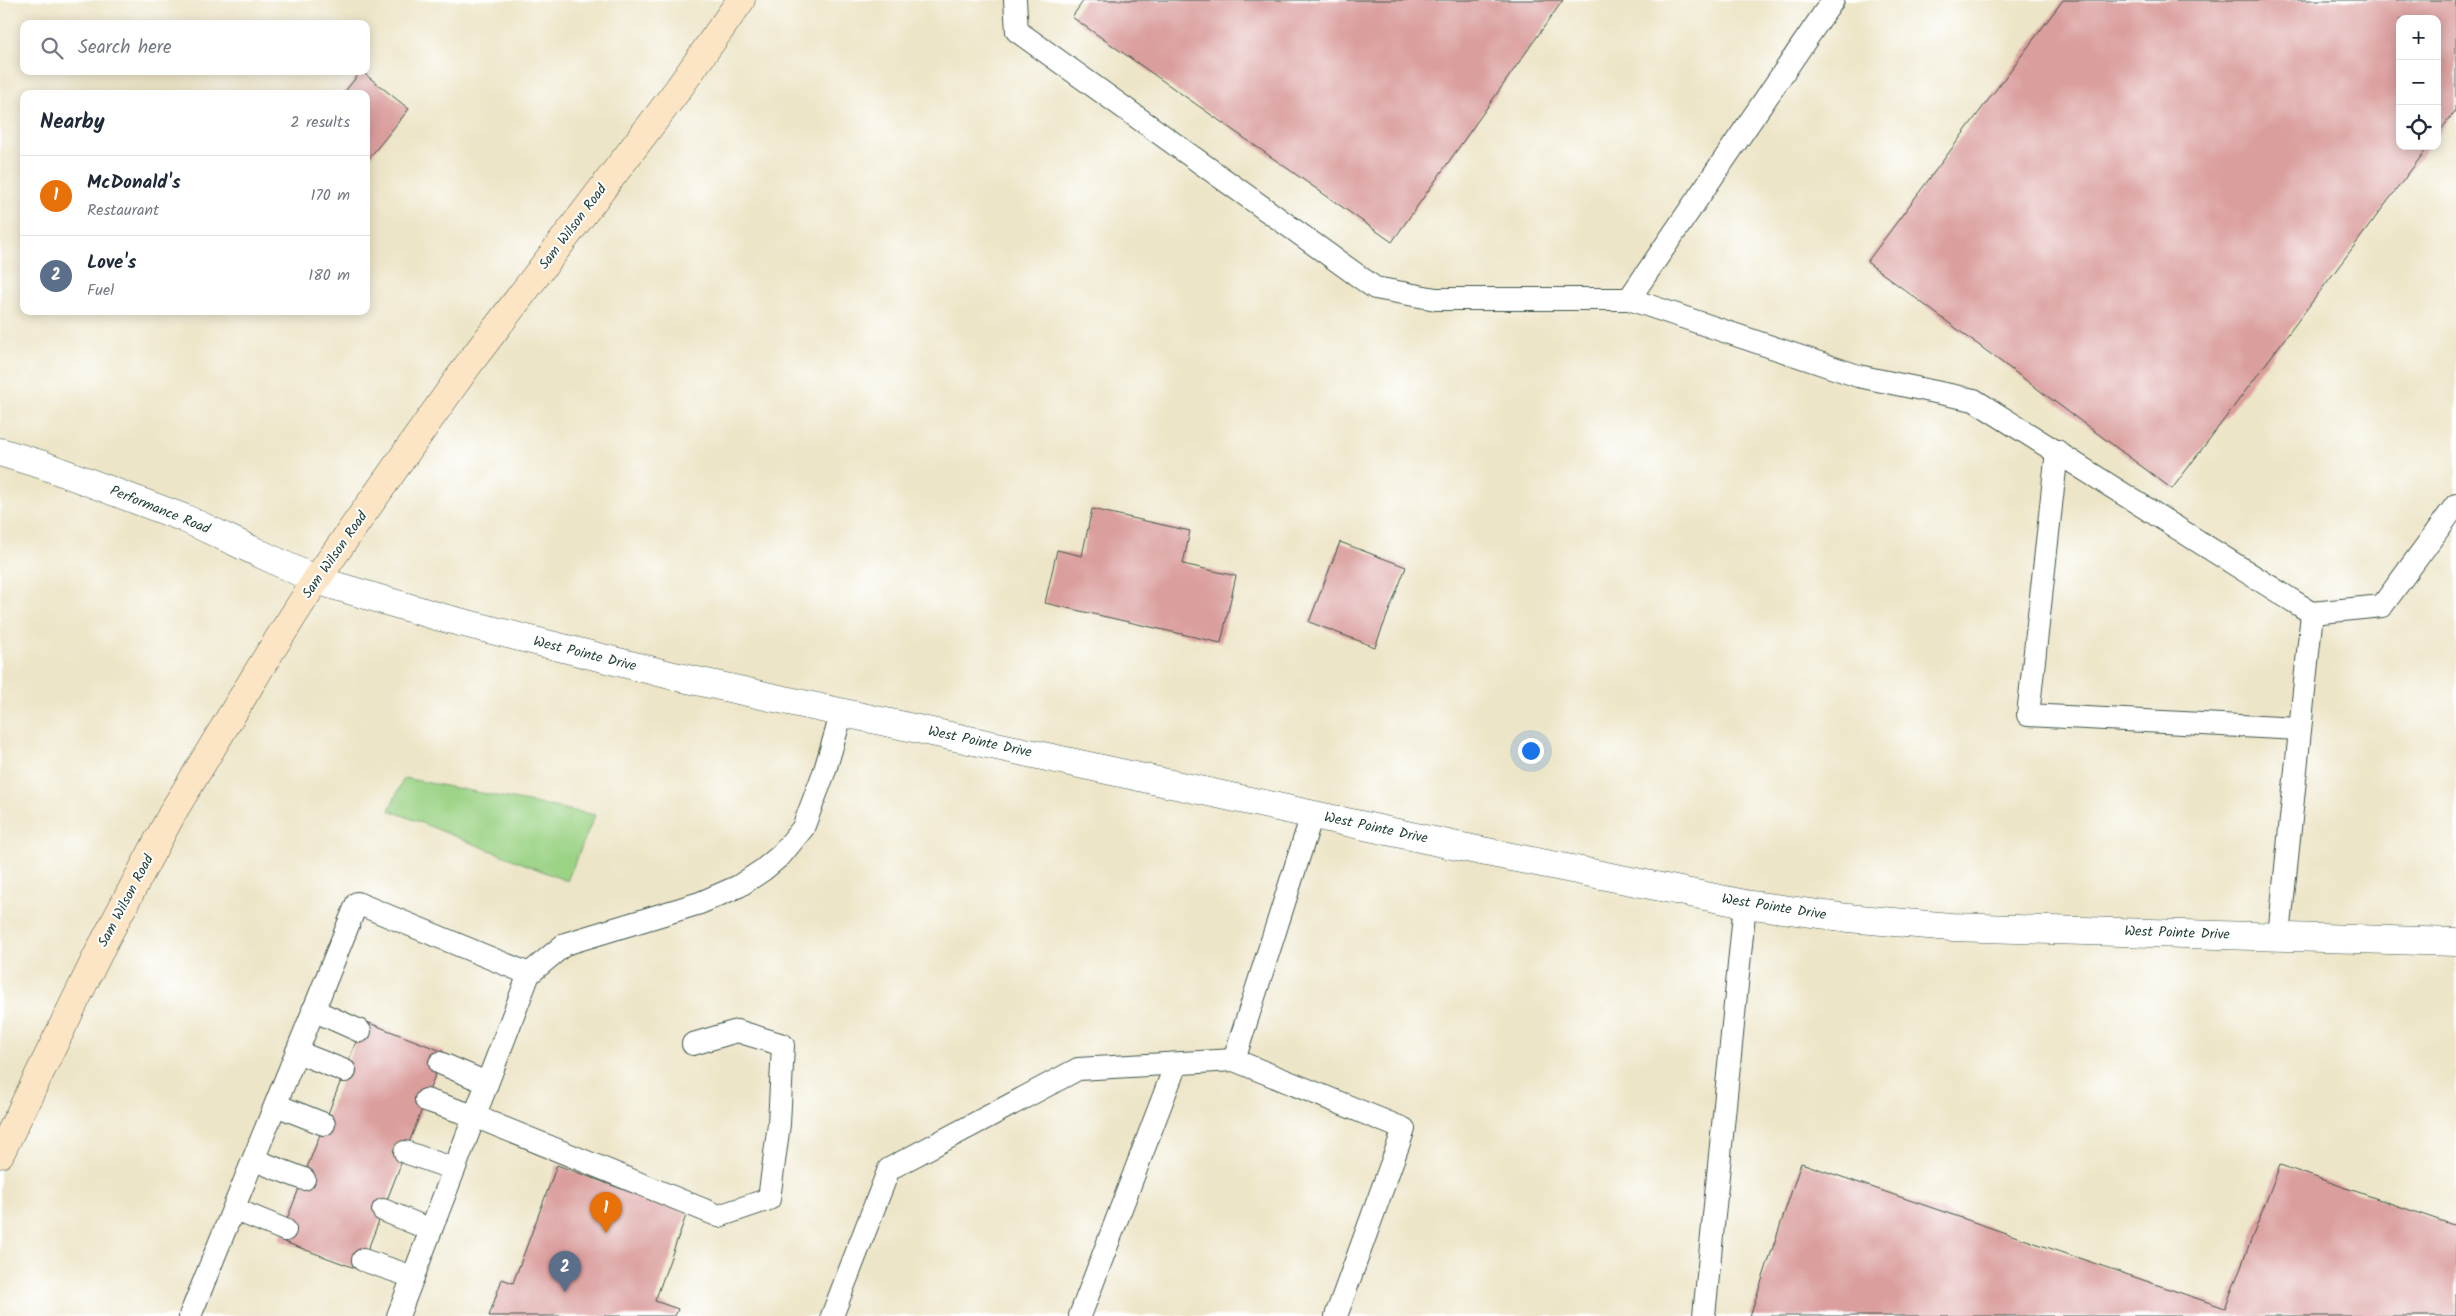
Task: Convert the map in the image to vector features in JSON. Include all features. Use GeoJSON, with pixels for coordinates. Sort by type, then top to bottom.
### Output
{"type":"FeatureCollection","features":[{"type":"Feature","properties":{"kind":"street","name":"Sam Wilson Road"},"geometry":{"type":"LineString","coordinates":[[0,1154],[102,944],[174,810],[232,712],[316,580],[468,365],[676,92],[741,0]]}},
{"type":"Feature","properties":{"kind":"street","name":"Performance Road"},"geometry":{"type":"LineString","coordinates":[[0,452],[43,465],[184,518],[316,580]]}},
{"type":"Feature","properties":{"kind":"street","name":"West Pointe Drive"},"geometry":{"type":"LineString","coordinates":[[316,580],[478,627],[674,676],[1312,814],[1745,904],[1848,918],[1951,927],[2456,942]]}},
{"type":"Feature","properties":{"kind":"lane"},"geometry":{"type":"LineString","coordinates":[[1015,0],[1017,31],[1374,288],[1436,299],[1629,299],[1858,376],[1974,400],[2312,612],[2382,606],[2456,505]]}},
{"type":"Feature","properties":{"kind":"lane"},"geometry":{"type":"LineString","coordinates":[[1629,299],[1833,0]]}},
{"type":"Feature","properties":{"kind":"lane"},"geometry":{"type":"LineString","coordinates":[[2057,451],[2028,715],[2298,729]]}},
{"type":"Feature","properties":{"kind":"lane"},"geometry":{"type":"LineString","coordinates":[[2279,936],[2298,729],[2312,612]]}},
{"type":"Feature","properties":{"kind":"lane"},"geometry":{"type":"LineString","coordinates":[[398,1316],[529,974],[565,944],[700,903],[739,886],[781,855],[803,828],[825,770],[842,712]]}},
{"type":"Feature","properties":{"kind":"lane"},"geometry":{"type":"LineString","coordinates":[[1234,1060],[1312,814]]}},
{"type":"Feature","properties":{"kind":"lane"},"geometry":{"type":"LineString","coordinates":[[190,1316],[357,903],[529,974]]}},
{"type":"Feature","properties":{"kind":"lane"},"geometry":{"type":"LineString","coordinates":[[1704,1316],[1745,904]]}},
{"type":"Feature","properties":{"kind":"lane"},"geometry":{"type":"LineString","coordinates":[[313,1010],[360,1031]]}},
{"type":"Feature","properties":{"kind":"lane"},"geometry":{"type":"LineString","coordinates":[[426,1100],[474,1116],[719,1216],[769,1199],[779,1124],[783,1045],[737,1031],[693,1044]]}},
{"type":"Feature","properties":{"kind":"lane"},"geometry":{"type":"LineString","coordinates":[[297,1052],[345,1070]]}},
{"type":"Feature","properties":{"kind":"lane"},"geometry":{"type":"LineString","coordinates":[[832,1316],[889,1169],[1078,1069],[1234,1060],[1404,1129],[1336,1316]]}},
{"type":"Feature","properties":{"kind":"lane"},"geometry":{"type":"LineString","coordinates":[[440,1063],[487,1083]]}},
{"type":"Feature","properties":{"kind":"lane"},"geometry":{"type":"LineString","coordinates":[[1080,1316],[1176,1064]]}},
{"type":"Feature","properties":{"kind":"lane"},"geometry":{"type":"LineString","coordinates":[[276,1105],[324,1124]]}},
{"type":"Feature","properties":{"kind":"lane"},"geometry":{"type":"LineString","coordinates":[[405,1152],[454,1170]]}},
{"type":"Feature","properties":{"kind":"lane"},"geometry":{"type":"LineString","coordinates":[[254,1160],[304,1179]]}},
{"type":"Feature","properties":{"kind":"lane"},"geometry":{"type":"LineString","coordinates":[[234,1209],[284,1230]]}},
{"type":"Feature","properties":{"kind":"lane"},"geometry":{"type":"LineString","coordinates":[[383,1210],[431,1230]]}},
{"type":"Feature","properties":{"kind":"lane"},"geometry":{"type":"LineString","coordinates":[[364,1260],[413,1277]]}},
{"type":"Feature","properties":{"kind":"green space"},"geometry":{"type":"Polygon","coordinates":[[[404,778],[595,815],[567,881],[389,810],[404,778]]]}},
{"type":"Feature","properties":{"kind":"building"},"geometry":{"type":"Polygon","coordinates":[[[1084,0],[1563,0],[1392,242],[1072,17],[1084,0]]]}},
{"type":"Feature","properties":{"kind":"building"},"geometry":{"type":"Polygon","coordinates":[[[2063,0],[2456,0],[2456,110],[2441,130],[2441,15],[2396,15],[2396,150],[2426,150],[2172,489],[1867,262],[2063,0]]]}},
{"type":"Feature","properties":{"kind":"building"},"geometry":{"type":"Polygon","coordinates":[[[358,75],[366,75],[409,109],[370,157],[370,90],[346,90],[358,75]]]}},
{"type":"Feature","properties":{"kind":"building"},"geometry":{"type":"Polygon","coordinates":[[[1092,509],[1190,531],[1183,564],[1236,576],[1221,643],[1045,603],[1057,550],[1082,556],[1092,509]]]}},
{"type":"Feature","properties":{"kind":"building"},"geometry":{"type":"Polygon","coordinates":[[[1340,542],[1406,567],[1375,647],[1309,622],[1340,542]]]}},
{"type":"Feature","properties":{"kind":"building"},"geometry":{"type":"Polygon","coordinates":[[[364,1021],[444,1052],[360,1270],[279,1240],[364,1021]]]}},
{"type":"Feature","properties":{"kind":"building"},"geometry":{"type":"Polygon","coordinates":[[[1801,1163],[2225,1308],[2280,1165],[2456,1226],[2456,1316],[1750,1316],[1801,1163]]]}},
{"type":"Feature","properties":{"kind":"building"},"geometry":{"type":"Polygon","coordinates":[[[557,1165],[687,1213],[655,1301],[678,1309],[675,1316],[489,1316],[502,1279],[513,1283],[557,1165]]]}},
{"type":"Feature","properties":{"kind":"place","name":"McDonald's"},"geometry":{"type":"Point","coordinates":[606,1233]}},
{"type":"Feature","properties":{"kind":"place","name":"Love's"},"geometry":{"type":"Point","coordinates":[565,1292]}}]}
